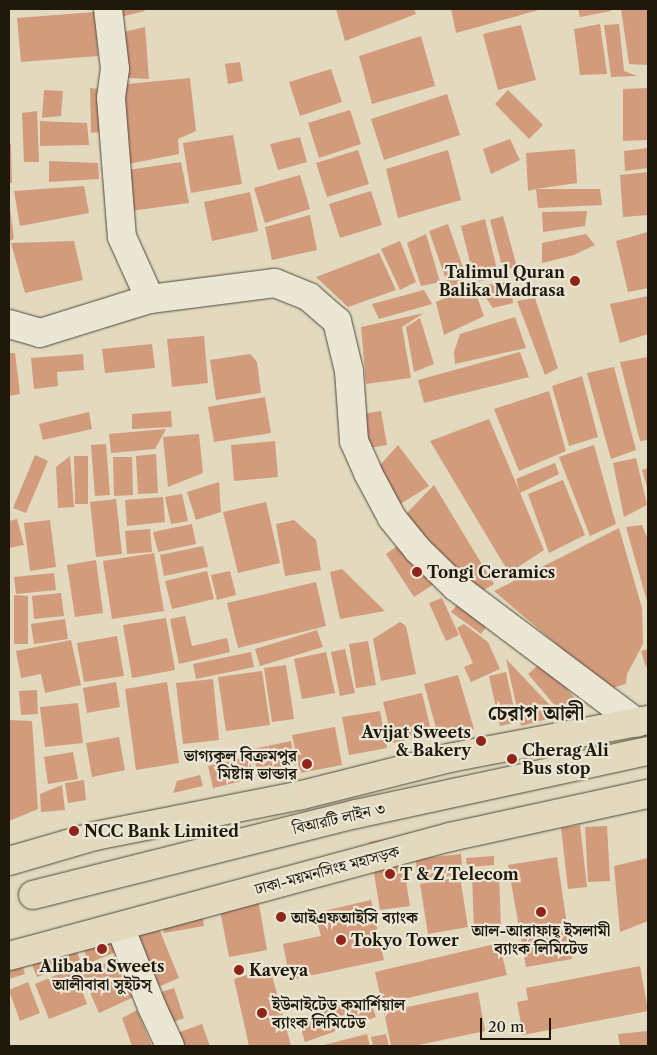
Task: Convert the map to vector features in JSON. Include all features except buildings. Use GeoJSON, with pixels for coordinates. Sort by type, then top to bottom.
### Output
{"type":"FeatureCollection","features":[{"type":"Feature","properties":{"kind":"highway"},"geometry":{"type":"LineString","coordinates":[[9,861],[95,836],[302,795],[449,758],[642,722]]}},
{"type":"Feature","properties":{"kind":"highway","name":"বিআরটি লাইন ৩"},"geometry":{"type":"LineString","coordinates":[[33,895],[356,814],[648,751]]}},
{"type":"Feature","properties":{"kind":"highway","name":"ঢাকা-ময়মনসিংহ মহাসড়ক"},"geometry":{"type":"LineString","coordinates":[[9,956],[450,837],[648,794]]}},
{"type":"Feature","properties":{"kind":"street"},"geometry":{"type":"LineString","coordinates":[[108,9],[115,69],[111,98],[122,237],[150,299]]}},
{"type":"Feature","properties":{"kind":"street"},"geometry":{"type":"LineString","coordinates":[[9,324],[40,333],[150,299],[275,283],[309,298],[337,321],[349,371],[354,441],[368,473],[392,518],[418,550],[456,587],[642,722]]}},
{"type":"Feature","properties":{"kind":"street"},"geometry":{"type":"LineString","coordinates":[[120,927],[170,1046]]}},
{"type":"Feature","properties":{"kind":"place","name":"Talimul Quran Balika Madrasa"},"geometry":{"type":"Point","coordinates":[575,281]}},
{"type":"Feature","properties":{"kind":"place","name":"Tongi Ceramics"},"geometry":{"type":"Point","coordinates":[417,572]}},
{"type":"Feature","properties":{"kind":"place","name":"Avijat Sweets & Bakery"},"geometry":{"type":"Point","coordinates":[481,741]}},
{"type":"Feature","properties":{"kind":"place","name":"Cherag Ali Bus stop"},"geometry":{"type":"Point","coordinates":[512,759]}},
{"type":"Feature","properties":{"kind":"place","name":"ভাগ্যকুল বিক্রমপুর মিষ্টান্ন ভান্ডার"},"geometry":{"type":"Point","coordinates":[307,764]}},
{"type":"Feature","properties":{"kind":"place","name":"NCC Bank Limited"},"geometry":{"type":"Point","coordinates":[74,831]}},
{"type":"Feature","properties":{"kind":"place","name":"T & Z Telecom"},"geometry":{"type":"Point","coordinates":[390,874]}},
{"type":"Feature","properties":{"kind":"place","name":"আল-আরাফাহ্ ইসলামী ব্যাংক লিমিটেড"},"geometry":{"type":"Point","coordinates":[541,912]}},
{"type":"Feature","properties":{"kind":"place","name":"আইএফআইসি ব্যাংক"},"geometry":{"type":"Point","coordinates":[281,917]}},
{"type":"Feature","properties":{"kind":"place","name":"Tokyo Tower"},"geometry":{"type":"Point","coordinates":[341,940]}},
{"type":"Feature","properties":{"kind":"place","name":"Alibaba Sweets আলীবাবা সুইটস্"},"geometry":{"type":"Point","coordinates":[102,949]}},
{"type":"Feature","properties":{"kind":"place","name":"Kaveya"},"geometry":{"type":"Point","coordinates":[239,970]}},
{"type":"Feature","properties":{"kind":"place","name":"ইউনাইটেড কমার্শিয়াল ব্যাংক লিমিটেড"},"geometry":{"type":"Point","coordinates":[262,1013]}},
{"type":"Feature","properties":{"kind":"district","name":"চেরাগ আলী"},"geometry":{"type":"Point","coordinates":[536,713]}}]}
